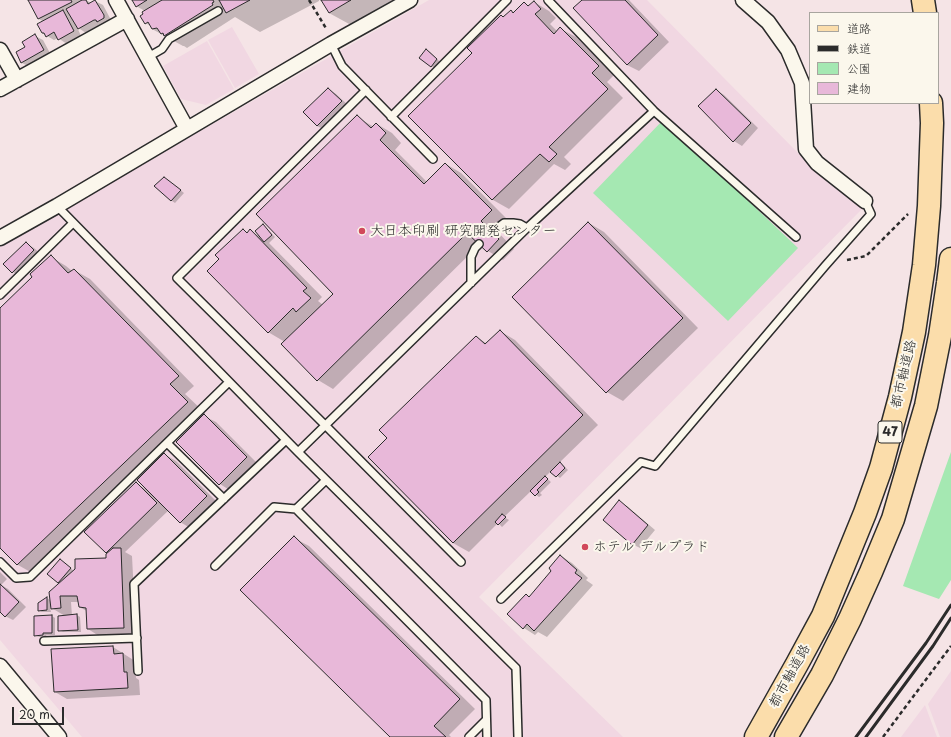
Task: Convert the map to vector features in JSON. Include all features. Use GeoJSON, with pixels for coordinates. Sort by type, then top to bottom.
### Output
{"type":"FeatureCollection","features":[{"type":"Feature","properties":{"kind":"main road"},"geometry":{"type":"LineString","coordinates":[[923,0],[925,12]]}},
{"type":"Feature","properties":{"kind":"main road","name":"都市軸道路"},"geometry":{"type":"LineString","coordinates":[[756,737],[823,616],[865,513],[881,468],[900,397],[914,332],[924,266],[929,206],[932,104]]}},
{"type":"Feature","properties":{"kind":"main road","name":"都市軸道路"},"geometry":{"type":"LineString","coordinates":[[786,737],[822,675],[850,619],[872,572],[893,519],[926,406],[941,328],[951,259]]}},
{"type":"Feature","properties":{"kind":"street"},"geometry":{"type":"LineString","coordinates":[[116,0],[187,129]]}},
{"type":"Feature","properties":{"kind":"street"},"geometry":{"type":"LineString","coordinates":[[0,238],[410,0]]}},
{"type":"Feature","properties":{"kind":"street"},"geometry":{"type":"LineString","coordinates":[[743,0],[768,22],[788,50],[802,83],[806,149],[816,163],[865,201]]}},
{"type":"Feature","properties":{"kind":"street"},"geometry":{"type":"LineString","coordinates":[[0,89],[127,19]]}},
{"type":"Feature","properties":{"kind":"street"},"geometry":{"type":"LineString","coordinates":[[0,50],[17,80]]}},
{"type":"Feature","properties":{"kind":"street"},"geometry":{"type":"LineString","coordinates":[[0,666],[59,737]]}},
{"type":"Feature","properties":{"kind":"lane"},"geometry":{"type":"LineString","coordinates":[[391,117],[507,0]]}},
{"type":"Feature","properties":{"kind":"lane"},"geometry":{"type":"LineString","coordinates":[[548,0],[654,111],[796,237]]}},
{"type":"Feature","properties":{"kind":"lane"},"geometry":{"type":"LineString","coordinates":[[148,57],[162,49],[169,39],[218,11]]}},
{"type":"Feature","properties":{"kind":"lane"},"geometry":{"type":"LineString","coordinates":[[332,44],[342,66],[433,159]]}},
{"type":"Feature","properties":{"kind":"lane"},"geometry":{"type":"LineString","coordinates":[[366,90],[177,278],[461,562]]}},
{"type":"Feature","properties":{"kind":"lane"},"geometry":{"type":"LineString","coordinates":[[298,452],[527,228],[654,111]]}},
{"type":"Feature","properties":{"kind":"lane"},"geometry":{"type":"LineString","coordinates":[[501,599],[641,462],[655,466],[825,266],[872,214],[865,201]]}},
{"type":"Feature","properties":{"kind":"lane"},"geometry":{"type":"LineString","coordinates":[[57,206],[286,440],[516,668],[518,737]]}},
{"type":"Feature","properties":{"kind":"lane"},"geometry":{"type":"LineString","coordinates":[[0,295],[73,222]]}},
{"type":"Feature","properties":{"kind":"lane"},"geometry":{"type":"LineString","coordinates":[[492,232],[504,223],[520,224],[527,228]]}},
{"type":"Feature","properties":{"kind":"lane"},"geometry":{"type":"LineString","coordinates":[[471,283],[471,257],[475,248],[479,244]]}},
{"type":"Feature","properties":{"kind":"lane"},"geometry":{"type":"LineString","coordinates":[[0,562],[16,578],[30,577],[229,382]]}},
{"type":"Feature","properties":{"kind":"lane"},"geometry":{"type":"LineString","coordinates":[[138,670],[134,584],[286,440]]}},
{"type":"Feature","properties":{"kind":"lane"},"geometry":{"type":"LineString","coordinates":[[167,443],[224,499]]}},
{"type":"Feature","properties":{"kind":"lane"},"geometry":{"type":"LineString","coordinates":[[296,509],[326,480]]}},
{"type":"Feature","properties":{"kind":"lane"},"geometry":{"type":"LineString","coordinates":[[215,566],[274,507],[296,509],[486,700],[486,737]]}},
{"type":"Feature","properties":{"kind":"lane"},"geometry":{"type":"LineString","coordinates":[[44,641],[136,638]]}},
{"type":"Feature","properties":{"kind":"lane"},"geometry":{"type":"LineString","coordinates":[[469,737],[486,720]]}},
{"type":"Feature","properties":{"kind":"path"},"geometry":{"type":"LineString","coordinates":[[310,0],[329,33],[332,44]]}},
{"type":"Feature","properties":{"kind":"path"},"geometry":{"type":"LineString","coordinates":[[825,266],[866,256],[908,214]]}},
{"type":"Feature","properties":{"kind":"path"},"geometry":{"type":"LineString","coordinates":[[883,737],[951,646]]}},
{"type":"Feature","properties":{"kind":"shaded area"},"geometry":{"type":"Polygon","coordinates":[[[429,0],[647,0],[799,154],[854,200],[862,209],[479,597],[623,737],[82,737],[0,640],[0,246],[429,0]]]}},
{"type":"Feature","properties":{"kind":"shaded area"},"geometry":{"type":"Polygon","coordinates":[[[232,27],[259,74],[235,88],[208,40],[232,27]]]}},
{"type":"Feature","properties":{"kind":"shaded area"},"geometry":{"type":"Polygon","coordinates":[[[207,41],[234,89],[206,105],[181,99],[163,66],[207,41]]]}},
{"type":"Feature","properties":{"kind":"shaded area"},"geometry":{"type":"Polygon","coordinates":[[[951,671],[951,737],[940,737],[928,704],[951,671]]]}},
{"type":"Feature","properties":{"kind":"shaded area"},"geometry":{"type":"Polygon","coordinates":[[[925,705],[937,737],[901,737],[925,705]]]}},
{"type":"Feature","properties":{"kind":"green space"},"geometry":{"type":"Polygon","coordinates":[[[663,120],[798,248],[728,321],[593,193],[663,120]]]}},
{"type":"Feature","properties":{"kind":"green space"},"geometry":{"type":"Polygon","coordinates":[[[951,452],[951,580],[939,599],[903,586],[951,452]]]}},
{"type":"Feature","properties":{"kind":"building"},"geometry":{"type":"Polygon","coordinates":[[[28,0],[71,0],[72,2],[38,19],[28,0]]]}},
{"type":"Feature","properties":{"kind":"building"},"geometry":{"type":"Polygon","coordinates":[[[82,0],[86,0],[88,4],[95,0],[104,15],[104,18],[97,22],[94,20],[78,29],[66,9],[82,0]]]}},
{"type":"Feature","properties":{"kind":"building"},"geometry":{"type":"Polygon","coordinates":[[[132,0],[147,0],[136,7],[132,0]]]}},
{"type":"Feature","properties":{"kind":"building"},"geometry":{"type":"Polygon","coordinates":[[[162,0],[213,0],[214,2],[212,3],[213,5],[164,36],[163,33],[161,34],[157,28],[152,29],[148,22],[145,24],[140,16],[143,14],[142,12],[162,0]]]}},
{"type":"Feature","properties":{"kind":"building"},"geometry":{"type":"Polygon","coordinates":[[[219,0],[250,0],[226,13],[219,0]]]}},
{"type":"Feature","properties":{"kind":"building"},"geometry":{"type":"Polygon","coordinates":[[[321,0],[351,0],[329,13],[321,0]]]}},
{"type":"Feature","properties":{"kind":"building"},"geometry":{"type":"Polygon","coordinates":[[[582,0],[625,0],[658,35],[627,65],[573,8],[582,0]]]}},
{"type":"Feature","properties":{"kind":"building"},"geometry":{"type":"Polygon","coordinates":[[[534,1],[541,9],[535,14],[554,34],[560,27],[599,66],[592,73],[608,89],[549,147],[557,154],[549,162],[540,154],[492,200],[408,116],[472,53],[467,48],[501,15],[503,17],[511,10],[513,13],[524,2],[528,6],[534,1]]]}},
{"type":"Feature","properties":{"kind":"building"},"geometry":{"type":"Polygon","coordinates":[[[63,10],[74,31],[58,40],[54,32],[46,37],[37,24],[63,10]]]}},
{"type":"Feature","properties":{"kind":"building"},"geometry":{"type":"Polygon","coordinates":[[[35,34],[44,50],[21,63],[16,52],[25,47],[22,42],[35,34]]]}},
{"type":"Feature","properties":{"kind":"building"},"geometry":{"type":"Polygon","coordinates":[[[426,49],[437,59],[431,67],[419,58],[426,49]]]}},
{"type":"Feature","properties":{"kind":"building"},"geometry":{"type":"Polygon","coordinates":[[[328,88],[342,101],[317,126],[303,112],[328,88]]]}},
{"type":"Feature","properties":{"kind":"building"},"geometry":{"type":"Polygon","coordinates":[[[716,89],[751,123],[733,142],[698,106],[716,89]]]}},
{"type":"Feature","properties":{"kind":"building"},"geometry":{"type":"Polygon","coordinates":[[[357,115],[371,128],[376,123],[386,133],[380,140],[424,184],[445,163],[492,210],[481,221],[499,239],[487,252],[467,233],[317,381],[281,344],[333,294],[256,214],[357,115]]]}},
{"type":"Feature","properties":{"kind":"building"},"geometry":{"type":"Polygon","coordinates":[[[164,177],[181,190],[171,201],[154,186],[164,177]]]}},
{"type":"Feature","properties":{"kind":"building"},"geometry":{"type":"Polygon","coordinates":[[[588,222],[683,318],[606,393],[512,297],[588,222]]]}},
{"type":"Feature","properties":{"kind":"building"},"geometry":{"type":"Polygon","coordinates":[[[263,224],[272,235],[264,242],[255,231],[263,224]]]}},
{"type":"Feature","properties":{"kind":"building"},"geometry":{"type":"Polygon","coordinates":[[[243,229],[247,233],[250,229],[307,288],[303,291],[311,298],[296,312],[293,308],[268,333],[207,271],[219,259],[215,255],[243,229]]]}},
{"type":"Feature","properties":{"kind":"building"},"geometry":{"type":"Polygon","coordinates":[[[26,242],[34,250],[12,273],[3,264],[26,242]]]}},
{"type":"Feature","properties":{"kind":"building"},"geometry":{"type":"Polygon","coordinates":[[[51,255],[68,273],[74,269],[179,376],[170,384],[188,402],[17,565],[0,548],[0,308],[32,277],[30,274],[51,255]]]}},
{"type":"Feature","properties":{"kind":"building"},"geometry":{"type":"Polygon","coordinates":[[[500,330],[583,415],[453,543],[368,457],[387,438],[379,430],[476,336],[485,344],[500,330]]]}},
{"type":"Feature","properties":{"kind":"building"},"geometry":{"type":"Polygon","coordinates":[[[204,414],[247,457],[219,485],[176,442],[204,414]]]}},
{"type":"Feature","properties":{"kind":"building"},"geometry":{"type":"Polygon","coordinates":[[[164,453],[207,496],[180,523],[137,480],[164,453]]]}},
{"type":"Feature","properties":{"kind":"building"},"geometry":{"type":"Polygon","coordinates":[[[560,462],[565,468],[556,477],[550,472],[560,462]]]}},
{"type":"Feature","properties":{"kind":"building"},"geometry":{"type":"Polygon","coordinates":[[[545,476],[548,479],[537,490],[539,492],[535,496],[530,491],[545,476]]]}},
{"type":"Feature","properties":{"kind":"building"},"geometry":{"type":"Polygon","coordinates":[[[136,482],[157,503],[106,553],[84,532],[136,482]]]}},
{"type":"Feature","properties":{"kind":"building"},"geometry":{"type":"Polygon","coordinates":[[[619,500],[648,525],[632,545],[603,520],[619,500]]]}},
{"type":"Feature","properties":{"kind":"building"},"geometry":{"type":"Polygon","coordinates":[[[502,514],[506,517],[498,525],[495,522],[502,514]]]}},
{"type":"Feature","properties":{"kind":"building"},"geometry":{"type":"Polygon","coordinates":[[[294,536],[460,699],[434,726],[446,737],[390,737],[240,590],[294,536]]]}},
{"type":"Feature","properties":{"kind":"building"},"geometry":{"type":"Polygon","coordinates":[[[113,548],[121,548],[124,628],[87,629],[86,608],[79,607],[77,596],[60,596],[61,608],[51,609],[49,592],[75,569],[75,559],[106,558],[106,554],[113,548]]]}},
{"type":"Feature","properties":{"kind":"building"},"geometry":{"type":"Polygon","coordinates":[[[560,555],[577,570],[575,573],[582,578],[534,631],[527,624],[523,629],[507,614],[526,594],[529,597],[551,571],[549,568],[560,555]]]}},
{"type":"Feature","properties":{"kind":"building"},"geometry":{"type":"Polygon","coordinates":[[[60,559],[71,568],[58,583],[47,574],[60,559]]]}},
{"type":"Feature","properties":{"kind":"building"},"geometry":{"type":"Polygon","coordinates":[[[0,584],[19,602],[5,617],[0,612],[0,584]]]}},
{"type":"Feature","properties":{"kind":"building"},"geometry":{"type":"Polygon","coordinates":[[[47,597],[47,610],[38,611],[38,603],[47,597]]]}},
{"type":"Feature","properties":{"kind":"building"},"geometry":{"type":"Polygon","coordinates":[[[77,614],[78,630],[58,631],[58,616],[77,614]]]}},
{"type":"Feature","properties":{"kind":"building"},"geometry":{"type":"Polygon","coordinates":[[[52,615],[52,633],[43,633],[43,635],[34,636],[34,616],[52,615]]]}},
{"type":"Feature","properties":{"kind":"building"},"geometry":{"type":"Polygon","coordinates":[[[113,646],[114,654],[123,653],[124,672],[127,672],[128,688],[54,692],[51,649],[113,646]]]}},
{"type":"Feature","properties":{"kind":"railway"},"geometry":{"type":"LineString","coordinates":[[856,737],[926,643],[951,605]]}},
{"type":"Feature","properties":{"kind":"railway"},"geometry":{"type":"LineString","coordinates":[[866,737],[933,646],[951,618]]}},
{"type":"Feature","properties":{"kind":"place","name":"大日本印刷 研究開発センター"},"geometry":{"type":"Point","coordinates":[362,231]}},
{"type":"Feature","properties":{"kind":"place","name":"ホテル デルプラド"},"geometry":{"type":"Point","coordinates":[585,547]}}]}
